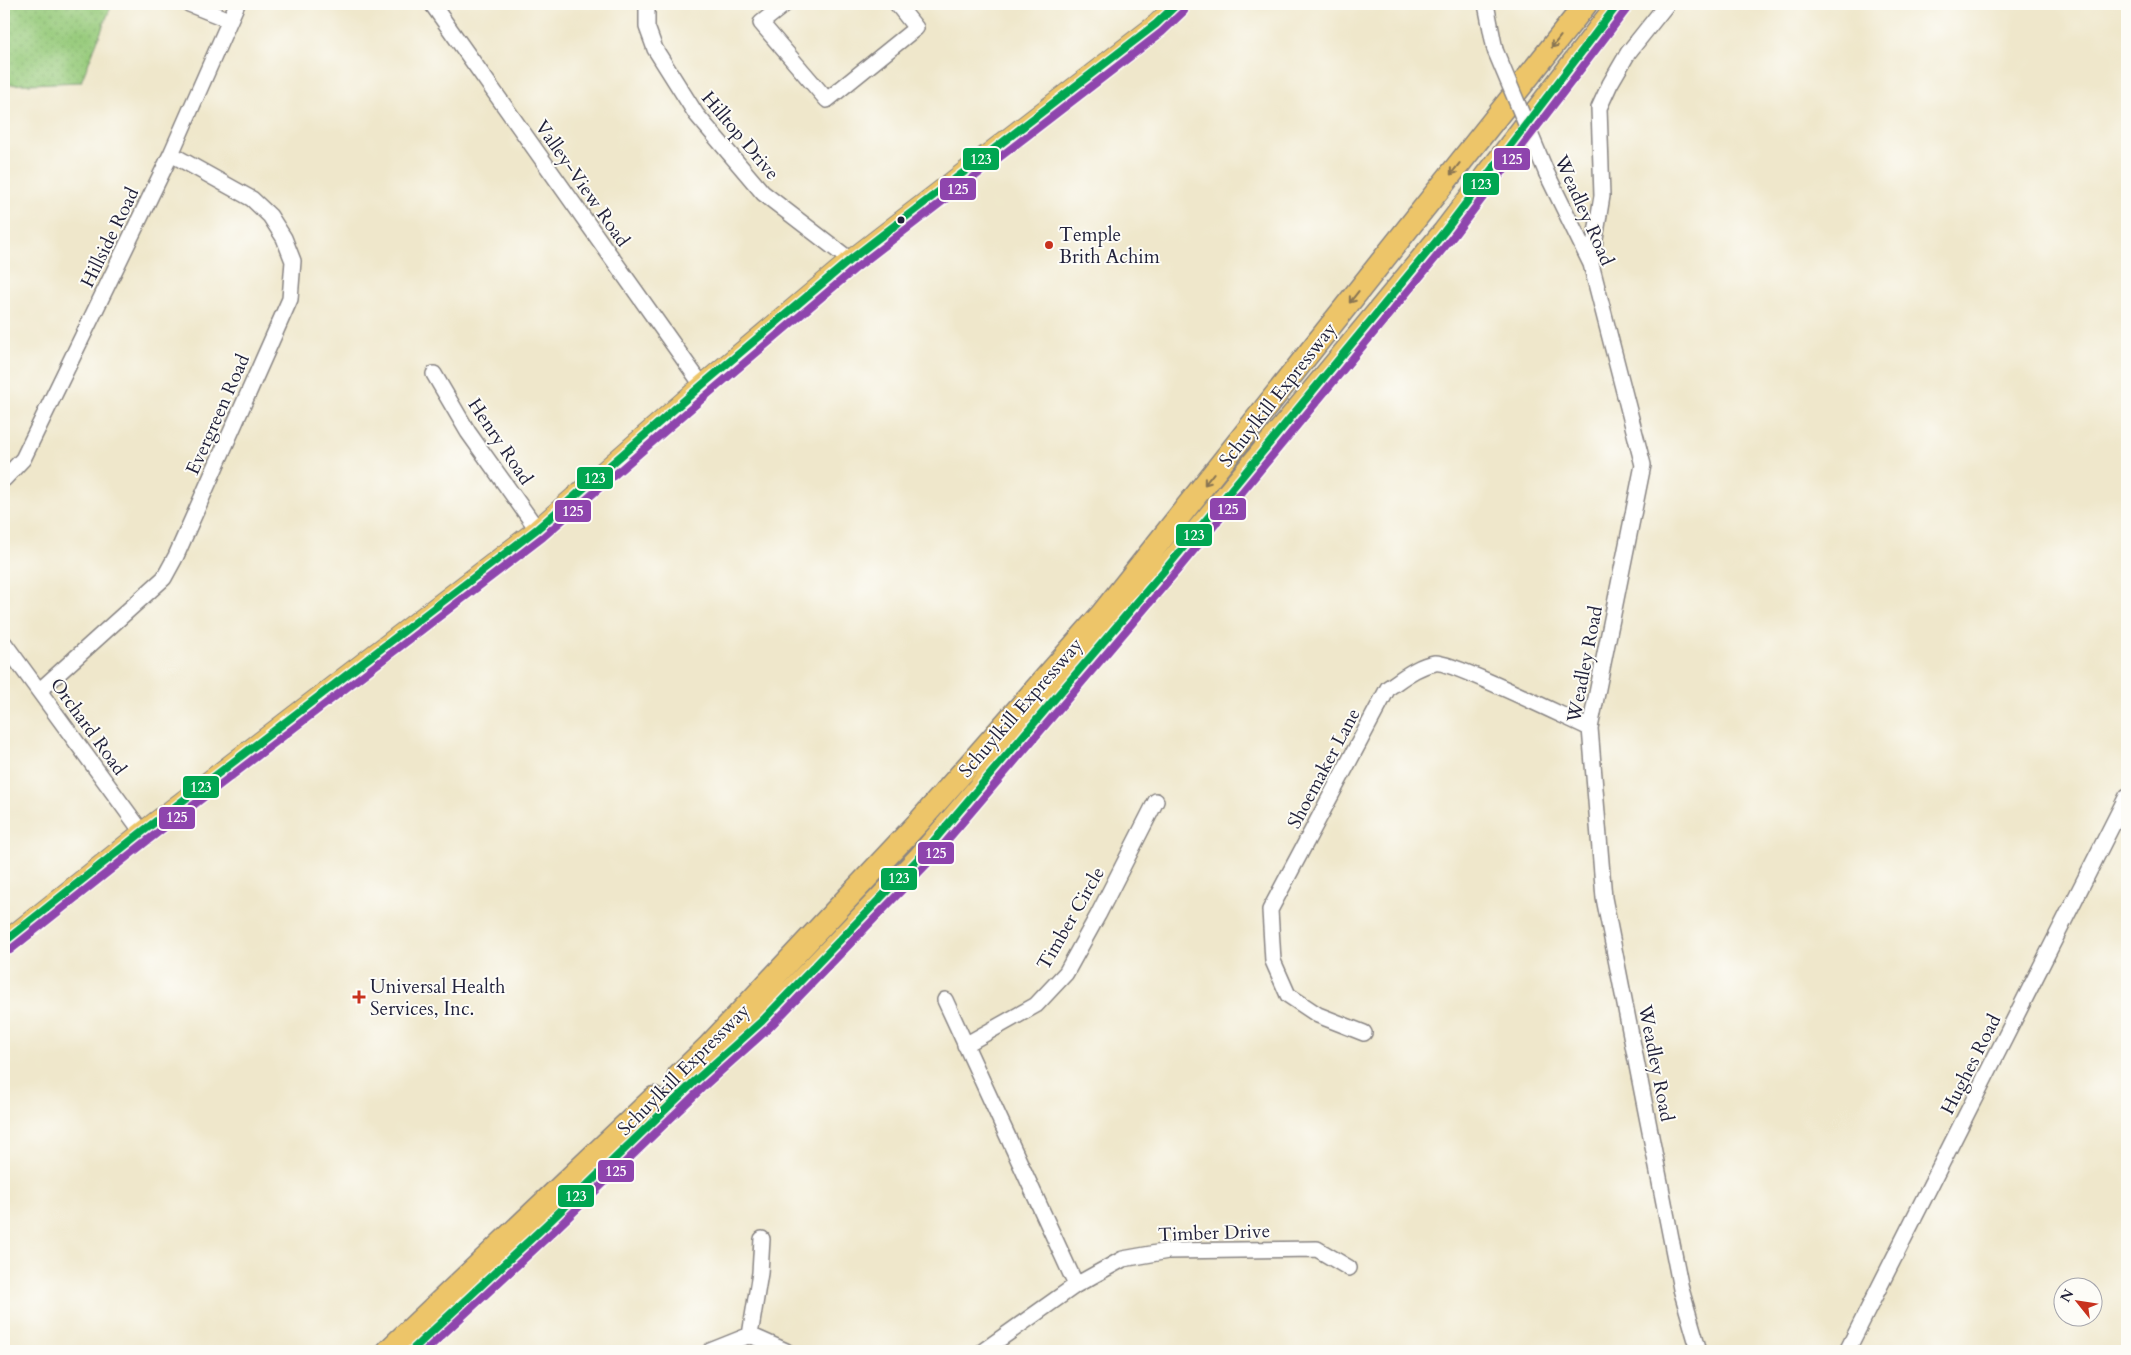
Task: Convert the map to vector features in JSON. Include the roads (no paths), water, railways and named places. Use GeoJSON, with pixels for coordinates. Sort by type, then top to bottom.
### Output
{"type":"FeatureCollection","features":[{"type":"Feature","properties":{"kind":"highway","name":"Schuylkill Expressway"},"geometry":{"type":"LineString","coordinates":[[388,1351],[708,1047],[925,815],[1101,615],[1586,4]]}},
{"type":"Feature","properties":{"kind":"highway","name":"Schuylkill Expressway"},"geometry":{"type":"LineString","coordinates":[[411,1351],[547,1224],[695,1081],[762,1021],[919,858],[1168,566],[1438,239],[1618,4]]}},
{"type":"Feature","properties":{"kind":"main road"},"geometry":{"type":"LineString","coordinates":[[4,942],[142,832],[537,529],[702,384],[850,260],[1156,24],[1177,4]]}},
{"type":"Feature","properties":{"kind":"street"},"geometry":{"type":"LineString","coordinates":[[189,4],[229,20]]}},
{"type":"Feature","properties":{"kind":"street","name":"Hillside Road"},"geometry":{"type":"LineString","coordinates":[[4,480],[23,459],[172,154],[237,4]]}},
{"type":"Feature","properties":{"kind":"street","name":"Valley-View Road"},"geometry":{"type":"LineString","coordinates":[[432,4],[702,384]]}},
{"type":"Feature","properties":{"kind":"street","name":"Hilltop Drive"},"geometry":{"type":"LineString","coordinates":[[647,4],[647,27],[655,49],[696,114],[763,193],[850,260]]}},
{"type":"Feature","properties":{"kind":"street"},"geometry":{"type":"LineString","coordinates":[[785,4],[760,23],[827,100],[916,28],[897,4]]}},
{"type":"Feature","properties":{"kind":"street","name":"Weadley Road"},"geometry":{"type":"LineString","coordinates":[[1486,4],[1495,50],[1546,174],[1591,264],[1643,465],[1590,728],[1604,898],[1681,1289],[1699,1351]]}},
{"type":"Feature","properties":{"kind":"street"},"geometry":{"type":"LineString","coordinates":[[1591,264],[1602,196],[1600,108],[1610,84],[1628,53],[1667,4]]}},
{"type":"Feature","properties":{"kind":"street","name":"Evergreen Road"},"geometry":{"type":"LineString","coordinates":[[39,691],[164,578],[176,556],[290,299],[293,261],[284,238],[270,216],[252,199],[172,154]]}},
{"type":"Feature","properties":{"kind":"street","name":"Henry Road"},"geometry":{"type":"LineString","coordinates":[[434,374],[468,432],[537,529]]}},
{"type":"Feature","properties":{"kind":"street","name":"Orchard Road"},"geometry":{"type":"LineString","coordinates":[[4,644],[142,832]]}},
{"type":"Feature","properties":{"kind":"street","name":"Shoemaker Lane"},"geometry":{"type":"LineString","coordinates":[[1364,1033],[1318,1015],[1288,995],[1273,961],[1270,910],[1388,688],[1417,668],[1437,662],[1470,674],[1590,728]]}},
{"type":"Feature","properties":{"kind":"street","name":"Hughes Road"},"geometry":{"type":"LineString","coordinates":[[1847,1351],[2127,796]]}},
{"type":"Feature","properties":{"kind":"street","name":"Timber Circle"},"geometry":{"type":"LineString","coordinates":[[965,1044],[1036,1005],[1066,973],[1156,801]]}},
{"type":"Feature","properties":{"kind":"street"},"geometry":{"type":"LineString","coordinates":[[945,1000],[1076,1285]]}},
{"type":"Feature","properties":{"kind":"street"},"geometry":{"type":"LineString","coordinates":[[750,1335],[760,1273],[762,1239]]}},
{"type":"Feature","properties":{"kind":"street","name":"Timber Drive"},"geometry":{"type":"LineString","coordinates":[[983,1351],[1076,1285],[1123,1259],[1168,1251],[1317,1250],[1349,1268]]}},
{"type":"Feature","properties":{"kind":"street"},"geometry":{"type":"LineString","coordinates":[[710,1351],[750,1335],[786,1351]]}},
{"type":"Feature","properties":{"kind":"place","name":"Temple Brith Achim"},"geometry":{"type":"Point","coordinates":[1049,245]}},
{"type":"Feature","properties":{"kind":"place","name":"Universal Health Services, Inc."},"geometry":{"type":"Point","coordinates":[359,997]}}]}
